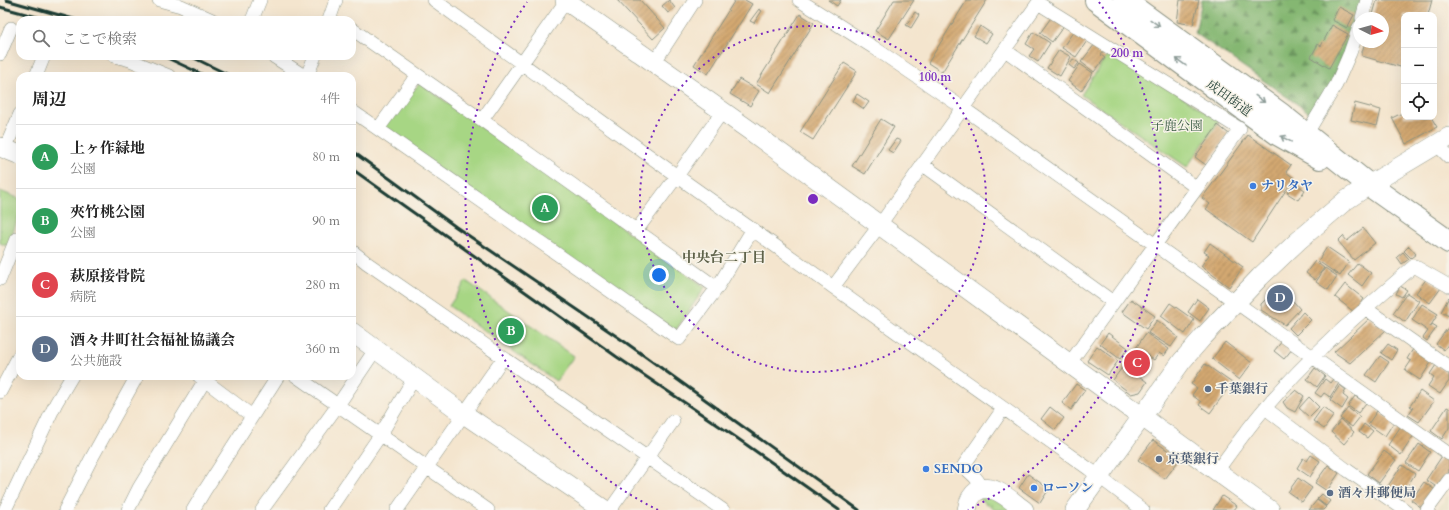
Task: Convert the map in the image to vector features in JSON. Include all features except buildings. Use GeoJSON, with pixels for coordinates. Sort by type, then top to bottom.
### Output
{"type":"FeatureCollection","features":[{"type":"Feature","properties":{"kind":"highway","name":"成田街道"},"geometry":{"type":"LineString","coordinates":[[1096,0],[1279,135],[1369,185]]}},
{"type":"Feature","properties":{"kind":"highway","name":"成田街道"},"geometry":{"type":"LineString","coordinates":[[1124,0],[1306,133],[1369,185],[1449,242]]}},
{"type":"Feature","properties":{"kind":"street"},"geometry":{"type":"LineString","coordinates":[[159,0],[182,3],[205,16]]}},
{"type":"Feature","properties":{"kind":"street"},"geometry":{"type":"LineString","coordinates":[[254,16],[260,0]]}},
{"type":"Feature","properties":{"kind":"street"},"geometry":{"type":"LineString","coordinates":[[333,16],[336,0]]}},
{"type":"Feature","properties":{"kind":"street"},"geometry":{"type":"LineString","coordinates":[[434,0],[677,176],[1098,476],[1143,510]]}},
{"type":"Feature","properties":{"kind":"street"},"geometry":{"type":"LineString","coordinates":[[654,63],[696,0]]}},
{"type":"Feature","properties":{"kind":"street"},"geometry":{"type":"LineString","coordinates":[[799,0],[873,47],[963,108],[1449,454]]}},
{"type":"Feature","properties":{"kind":"street"},"geometry":{"type":"LineString","coordinates":[[1364,12],[1367,0]]}},
{"type":"Feature","properties":{"kind":"street"},"geometry":{"type":"LineString","coordinates":[[482,120],[565,1],[722,112],[1270,510]]}},
{"type":"Feature","properties":{"kind":"street"},"geometry":{"type":"LineString","coordinates":[[833,287],[879,226],[1038,3],[1240,129],[1069,364]]}},
{"type":"Feature","properties":{"kind":"street"},"geometry":{"type":"LineString","coordinates":[[0,54],[10,28]]}},
{"type":"Feature","properties":{"kind":"street"},"geometry":{"type":"LineString","coordinates":[[356,32],[717,288]]}},
{"type":"Feature","properties":{"kind":"street"},"geometry":{"type":"LineString","coordinates":[[1306,133],[1336,85],[1353,44]]}},
{"type":"Feature","properties":{"kind":"street"},"geometry":{"type":"LineString","coordinates":[[1004,50],[1198,188]]}},
{"type":"Feature","properties":{"kind":"street"},"geometry":{"type":"LineString","coordinates":[[38,72],[42,60]]}},
{"type":"Feature","properties":{"kind":"street"},"geometry":{"type":"LineString","coordinates":[[130,60],[159,72]]}},
{"type":"Feature","properties":{"kind":"street"},"geometry":{"type":"LineString","coordinates":[[279,60],[299,72]]}},
{"type":"Feature","properties":{"kind":"street"},"geometry":{"type":"LineString","coordinates":[[307,72],[313,60]]}},
{"type":"Feature","properties":{"kind":"street"},"geometry":{"type":"LineString","coordinates":[[378,129],[417,75]]}},
{"type":"Feature","properties":{"kind":"street"},"geometry":{"type":"LineString","coordinates":[[636,231],[722,112]]}},
{"type":"Feature","properties":{"kind":"street"},"geometry":{"type":"LineString","coordinates":[[356,114],[679,339],[717,288],[753,230]]}},
{"type":"Feature","properties":{"kind":"street"},"geometry":{"type":"LineString","coordinates":[[8,151],[16,126]]}},
{"type":"Feature","properties":{"kind":"street"},"geometry":{"type":"LineString","coordinates":[[1075,510],[1182,361],[1235,302],[1298,241],[1345,201],[1369,185],[1446,146]]}},
{"type":"Feature","properties":{"kind":"street"},"geometry":{"type":"LineString","coordinates":[[922,164],[1113,302]]}},
{"type":"Feature","properties":{"kind":"street"},"geometry":{"type":"LineString","coordinates":[[0,279],[16,239]]}},
{"type":"Feature","properties":{"kind":"street"},"geometry":{"type":"LineString","coordinates":[[356,254],[723,510]]}},
{"type":"Feature","properties":{"kind":"street"},"geometry":{"type":"LineString","coordinates":[[1217,471],[1264,408],[1312,357],[1365,308],[1414,266],[1449,286]]}},
{"type":"Feature","properties":{"kind":"street"},"geometry":{"type":"LineString","coordinates":[[1365,308],[1449,367]]}},
{"type":"Feature","properties":{"kind":"street"},"geometry":{"type":"LineString","coordinates":[[356,335],[464,414],[605,510]]}},
{"type":"Feature","properties":{"kind":"street"},"geometry":{"type":"LineString","coordinates":[[356,378],[375,350]]}},
{"type":"Feature","properties":{"kind":"street"},"geometry":{"type":"LineString","coordinates":[[397,510],[503,358]]}},
{"type":"Feature","properties":{"kind":"street"},"geometry":{"type":"LineString","coordinates":[[0,392],[16,362]]}},
{"type":"Feature","properties":{"kind":"street"},"geometry":{"type":"LineString","coordinates":[[329,510],[381,434],[414,378]]}},
{"type":"Feature","properties":{"kind":"street"},"geometry":{"type":"LineString","coordinates":[[8,509],[56,403],[70,380]]}},
{"type":"Feature","properties":{"kind":"street"},"geometry":{"type":"LineString","coordinates":[[65,510],[135,380]]}},
{"type":"Feature","properties":{"kind":"street"},"geometry":{"type":"LineString","coordinates":[[128,510],[201,380]]}},
{"type":"Feature","properties":{"kind":"street"},"geometry":{"type":"LineString","coordinates":[[205,380],[252,416]]}},
{"type":"Feature","properties":{"kind":"street"},"geometry":{"type":"LineString","coordinates":[[193,510],[275,380]]}},
{"type":"Feature","properties":{"kind":"street"},"geometry":{"type":"LineString","coordinates":[[302,380],[488,510]]}},
{"type":"Feature","properties":{"kind":"street"},"geometry":{"type":"LineString","coordinates":[[262,510],[355,380]]}},
{"type":"Feature","properties":{"kind":"street"},"geometry":{"type":"LineString","coordinates":[[1264,408],[1347,470],[1405,510]]}},
{"type":"Feature","properties":{"kind":"street"},"geometry":{"type":"LineString","coordinates":[[982,489],[978,478],[965,468],[964,465],[1003,409]]}},
{"type":"Feature","properties":{"kind":"street"},"geometry":{"type":"LineString","coordinates":[[610,510],[673,421]]}},
{"type":"Feature","properties":{"kind":"street"},"geometry":{"type":"LineString","coordinates":[[1427,510],[1449,480]]}},
{"type":"Feature","properties":{"kind":"street"},"geometry":{"type":"LineString","coordinates":[[967,510],[971,497],[982,489],[991,489],[998,492],[1024,510]]}},
{"type":"Feature","properties":{"kind":"shaded area"},"geometry":{"type":"Polygon","coordinates":[[[1449,494],[1449,510],[1437,510],[1449,494]]]}},
{"type":"Feature","properties":{"kind":"green space"},"geometry":{"type":"Polygon","coordinates":[[[1202,0],[1361,0],[1358,12],[1353,12],[1353,30],[1351,37],[1333,80],[1313,115],[1195,33],[1202,0]]]}},
{"type":"Feature","properties":{"kind":"green space","name":"子鹿公園"},"geometry":{"type":"Polygon","coordinates":[[[1111,49],[1219,121],[1187,167],[1081,95],[1111,49]]]}},
{"type":"Feature","properties":{"kind":"green space"},"geometry":{"type":"Polygon","coordinates":[[[420,83],[705,287],[676,330],[378,129],[420,83]]]}},
{"type":"Feature","properties":{"kind":"green space"},"geometry":{"type":"Polygon","coordinates":[[[0,191],[16,197],[16,223],[8,246],[0,243],[0,191]]]}},
{"type":"Feature","properties":{"kind":"green space"},"geometry":{"type":"Polygon","coordinates":[[[466,281],[574,356],[556,381],[449,306],[466,281]]]}},
{"type":"Feature","properties":{"kind":"green space"},"geometry":{"type":"Polygon","coordinates":[[[985,494],[1015,510],[995,510],[978,498],[985,494]]]}},
{"type":"Feature","properties":{"kind":"railway"},"geometry":{"type":"LineString","coordinates":[[6,0],[63,16]]}},
{"type":"Feature","properties":{"kind":"railway"},"geometry":{"type":"LineString","coordinates":[[0,7],[33,16]]}},
{"type":"Feature","properties":{"kind":"railway"},"geometry":{"type":"LineString","coordinates":[[172,60],[197,72]]}},
{"type":"Feature","properties":{"kind":"railway"},"geometry":{"type":"LineString","coordinates":[[198,60],[223,72]]}},
{"type":"Feature","properties":{"kind":"railway"},"geometry":{"type":"LineString","coordinates":[[356,154],[456,227],[625,342],[859,510]]}},
{"type":"Feature","properties":{"kind":"railway"},"geometry":{"type":"LineString","coordinates":[[356,172],[617,357],[734,436],[839,510]]}},
{"type":"Feature","properties":{"kind":"place","name":"ナリタヤ"},"geometry":{"type":"Point","coordinates":[1253,186]}},
{"type":"Feature","properties":{"kind":"place","name":"上ヶ作緑地"},"geometry":{"type":"Point","coordinates":[545,208]}},
{"type":"Feature","properties":{"kind":"place","name":"酒々井町社会福祉協議会"},"geometry":{"type":"Point","coordinates":[1280,298]}},
{"type":"Feature","properties":{"kind":"place","name":"夾竹桃公園"},"geometry":{"type":"Point","coordinates":[511,331]}},
{"type":"Feature","properties":{"kind":"place","name":"萩原接骨院"},"geometry":{"type":"Point","coordinates":[1137,363]}},
{"type":"Feature","properties":{"kind":"place","name":"千葉銀行"},"geometry":{"type":"Point","coordinates":[1208,389]}},
{"type":"Feature","properties":{"kind":"place","name":"京葉銀行"},"geometry":{"type":"Point","coordinates":[1159,459]}},
{"type":"Feature","properties":{"kind":"place","name":"SENDO"},"geometry":{"type":"Point","coordinates":[926,469]}},
{"type":"Feature","properties":{"kind":"place","name":"ローソン"},"geometry":{"type":"Point","coordinates":[1034,488]}},
{"type":"Feature","properties":{"kind":"place","name":"酒々井郵便局"},"geometry":{"type":"Point","coordinates":[1330,493]}},
{"type":"Feature","properties":{"kind":"district","name":"中央台二丁目"},"geometry":{"type":"Point","coordinates":[724,257]}}]}
